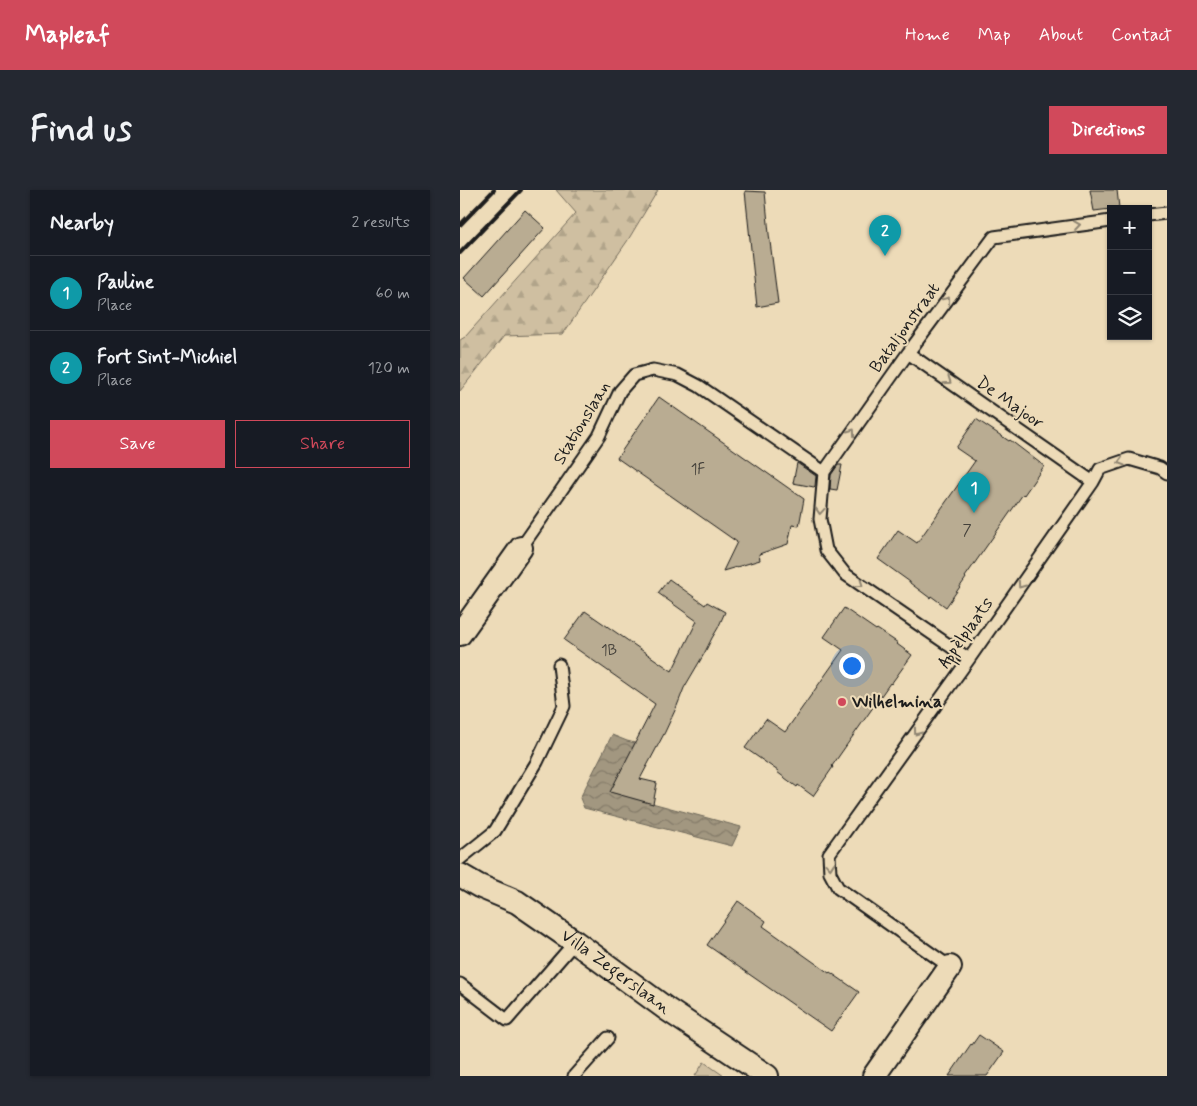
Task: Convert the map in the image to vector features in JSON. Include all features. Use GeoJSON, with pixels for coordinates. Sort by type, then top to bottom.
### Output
{"type":"FeatureCollection","features":[{"type":"Feature","properties":{"kind":"street"},"geometry":{"type":"LineString","coordinates":[[460,634],[522,548]]}},
{"type":"Feature","properties":{"kind":"street","name":"Villa Zegerslaan"},"geometry":{"type":"LineString","coordinates":[[460,875],[478,886],[517,902],[576,942],[668,1010],[767,1076]]}},
{"type":"Feature","properties":{"kind":"street"},"geometry":{"type":"LineString","coordinates":[[874,1076],[950,967]]}},
{"type":"Feature","properties":{"kind":"lane"},"geometry":{"type":"LineString","coordinates":[[1152,215],[1167,213]]}},
{"type":"Feature","properties":{"kind":"lane","name":"Bataljonstraat"},"geometry":{"type":"LineString","coordinates":[[824,472],[908,353],[994,237],[1107,222]]}},
{"type":"Feature","properties":{"kind":"lane","name":"De Majoor"},"geometry":{"type":"LineString","coordinates":[[908,353],[1093,482]]}},
{"type":"Feature","properties":{"kind":"lane","name":"Stationslaan"},"geometry":{"type":"LineString","coordinates":[[522,548],[599,436],[620,391],[634,375],[653,370],[678,375],[699,386],[824,472]]}},
{"type":"Feature","properties":{"kind":"lane","name":"Appèlplaats"},"geometry":{"type":"LineString","coordinates":[[950,967],[838,888],[830,873],[829,854],[969,659],[1093,482],[1100,469],[1129,459],[1165,467]]}},
{"type":"Feature","properties":{"kind":"lane"},"geometry":{"type":"LineString","coordinates":[[824,472],[820,519],[826,550],[845,574],[969,659]]}},
{"type":"Feature","properties":{"kind":"lane"},"geometry":{"type":"LineString","coordinates":[[460,859],[495,832],[537,762],[564,706],[559,665]]}},
{"type":"Feature","properties":{"kind":"lane"},"geometry":{"type":"LineString","coordinates":[[460,984],[507,1020],[576,942]]}},
{"type":"Feature","properties":{"kind":"lane"},"geometry":{"type":"LineString","coordinates":[[574,1076],[608,1038]]}},
{"type":"Feature","properties":{"kind":"green space"},"geometry":{"type":"Polygon","coordinates":[[[556,190],[658,190],[628,240],[563,334],[504,336],[460,391],[460,340],[465,337],[576,213],[556,190]]]}},
{"type":"Feature","properties":{"kind":"green space"},"geometry":{"type":"Polygon","coordinates":[[[704,1062],[724,1076],[695,1076],[704,1062]]]}},
{"type":"Feature","properties":{"kind":"water"},"geometry":{"type":"Polygon","coordinates":[[[612,735],[635,743],[611,792],[741,827],[732,846],[584,808],[580,798],[612,735]]]}},
{"type":"Feature","properties":{"kind":"building"},"geometry":{"type":"Polygon","coordinates":[[[1090,190],[1117,190],[1119,205],[1107,205],[1107,209],[1094,211],[1090,190]]]}},
{"type":"Feature","properties":{"kind":"building"},"geometry":{"type":"Polygon","coordinates":[[[745,191],[765,192],[778,303],[757,307],[745,191]]]}},
{"type":"Feature","properties":{"kind":"building"},"geometry":{"type":"Polygon","coordinates":[[[525,210],[545,228],[484,296],[464,278],[525,210]]]}},
{"type":"Feature","properties":{"kind":"building"},"geometry":{"type":"Polygon","coordinates":[[[659,397],[804,499],[799,526],[792,525],[788,544],[759,554],[760,560],[723,571],[737,542],[617,458],[659,397]]]}},
{"type":"Feature","properties":{"kind":"building"},"geometry":{"type":"Polygon","coordinates":[[[976,419],[1010,440],[1044,466],[965,577],[946,607],[931,596],[930,598],[878,559],[898,530],[917,543],[975,461],[956,448],[976,419]]]}},
{"type":"Feature","properties":{"kind":"building"},"geometry":{"type":"Polygon","coordinates":[[[797,463],[816,476],[814,487],[793,483],[797,463]]]}},
{"type":"Feature","properties":{"kind":"building"},"geometry":{"type":"Polygon","coordinates":[[[838,465],[842,465],[837,490],[830,489],[831,475],[838,465]]]}},
{"type":"Feature","properties":{"kind":"building"},"geometry":{"type":"Polygon","coordinates":[[[669,579],[705,605],[707,602],[725,612],[684,688],[665,732],[640,779],[657,783],[653,804],[610,792],[655,704],[564,640],[585,611],[672,671],[697,621],[658,593],[669,579]]]}},
{"type":"Feature","properties":{"kind":"building","name":"Wilhelmina"},"geometry":{"type":"Polygon","coordinates":[[[844,608],[898,643],[912,655],[890,683],[813,796],[798,785],[797,787],[745,748],[766,719],[785,732],[843,650],[824,637],[844,608]]]}},
{"type":"Feature","properties":{"kind":"building"},"geometry":{"type":"Polygon","coordinates":[[[738,901],[766,921],[763,926],[859,992],[831,1031],[707,945],[738,901]]]}},
{"type":"Feature","properties":{"kind":"building"},"geometry":{"type":"Polygon","coordinates":[[[979,1035],[1004,1052],[987,1076],[949,1076],[971,1044],[979,1035]]]}},
{"type":"Feature","properties":{"kind":"railway"},"geometry":{"type":"LineString","coordinates":[[460,225],[494,190]]}},
{"type":"Feature","properties":{"kind":"railway"},"geometry":{"type":"LineString","coordinates":[[460,253],[521,190]]}},
{"type":"Feature","properties":{"kind":"place","name":"Fort Sint-Michiel"},"geometry":{"type":"Point","coordinates":[885,256]}},
{"type":"Feature","properties":{"kind":"place","name":"Pauline"},"geometry":{"type":"Point","coordinates":[974,513]}},
{"type":"Feature","properties":{"kind":"place","name":"Wilhelmina"},"geometry":{"type":"Point","coordinates":[842,702]}}]}
